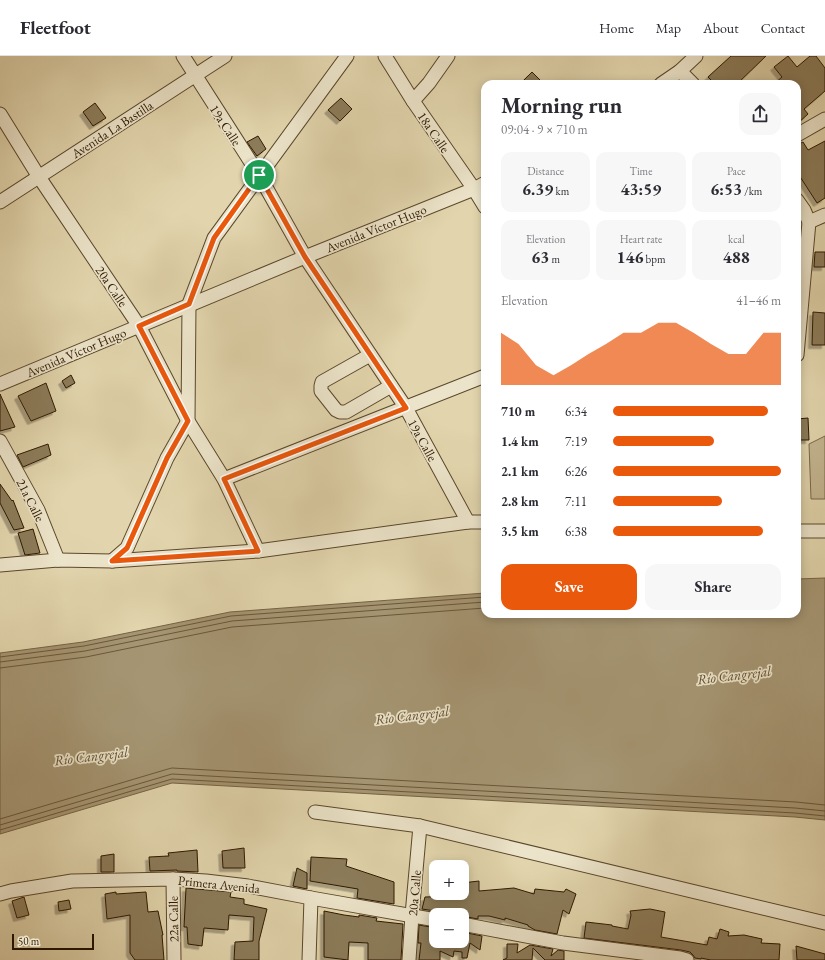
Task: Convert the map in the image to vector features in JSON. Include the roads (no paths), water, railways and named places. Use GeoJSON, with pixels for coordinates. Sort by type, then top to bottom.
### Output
{"type":"FeatureCollection","features":[{"type":"Feature","properties":{"kind":"street","name":"19a Calle"},"geometry":{"type":"LineString","coordinates":[[183,56],[259,175],[305,257],[406,408],[468,522]]}},
{"type":"Feature","properties":{"kind":"street","name":"Avenida La Bastilla"},"geometry":{"type":"LineString","coordinates":[[0,202],[225,56]]}},
{"type":"Feature","properties":{"kind":"street"},"geometry":{"type":"LineString","coordinates":[[112,561],[127,548],[167,458],[188,421],[189,304],[214,238],[347,56]]}},
{"type":"Feature","properties":{"kind":"street","name":"18a Calle"},"geometry":{"type":"LineString","coordinates":[[385,56],[413,101],[479,186]]}},
{"type":"Feature","properties":{"kind":"street"},"geometry":{"type":"LineString","coordinates":[[413,101],[429,83],[448,56]]}},
{"type":"Feature","properties":{"kind":"street"},"geometry":{"type":"LineString","coordinates":[[667,80],[680,71],[695,56]]}},
{"type":"Feature","properties":{"kind":"street"},"geometry":{"type":"LineString","coordinates":[[680,71],[689,80]]}},
{"type":"Feature","properties":{"kind":"street","name":"20a Calle"},"geometry":{"type":"LineString","coordinates":[[0,114],[39,176],[139,326],[188,421],[224,479],[258,551]]}},
{"type":"Feature","properties":{"kind":"street"},"geometry":{"type":"LineString","coordinates":[[801,133],[825,119]]}},
{"type":"Feature","properties":{"kind":"street","name":"Avenida Víctor Hugo"},"geometry":{"type":"LineString","coordinates":[[0,384],[189,304],[479,186]]}},
{"type":"Feature","properties":{"kind":"street"},"geometry":{"type":"LineString","coordinates":[[801,206],[808,222],[801,307]]}},
{"type":"Feature","properties":{"kind":"street"},"geometry":{"type":"LineString","coordinates":[[808,222],[825,215]]}},
{"type":"Feature","properties":{"kind":"street"},"geometry":{"type":"LineString","coordinates":[[370,355],[322,382],[321,392],[336,410],[346,412],[391,386]]}},
{"type":"Feature","properties":{"kind":"street"},"geometry":{"type":"LineString","coordinates":[[224,479],[481,378]]}},
{"type":"Feature","properties":{"kind":"street"},"geometry":{"type":"LineString","coordinates":[[339,434],[340,412]]}},
{"type":"Feature","properties":{"kind":"street","name":"21a Calle"},"geometry":{"type":"LineString","coordinates":[[0,441],[38,510],[58,560]]}},
{"type":"Feature","properties":{"kind":"street"},"geometry":{"type":"LineString","coordinates":[[0,565],[58,560],[112,561],[258,551],[468,522],[481,522]]}},
{"type":"Feature","properties":{"kind":"street"},"geometry":{"type":"LineString","coordinates":[[801,531],[825,531]]}},
{"type":"Feature","properties":{"kind":"street"},"geometry":{"type":"LineString","coordinates":[[316,812],[420,826],[825,923]]}},
{"type":"Feature","properties":{"kind":"street","name":"20a Calle"},"geometry":{"type":"LineString","coordinates":[[409,960],[420,826]]}},
{"type":"Feature","properties":{"kind":"street","name":"Primera Avenida"},"geometry":{"type":"LineString","coordinates":[[0,894],[72,881],[173,879],[248,886],[429,919]]}},
{"type":"Feature","properties":{"kind":"street","name":"22a Calle"},"geometry":{"type":"LineString","coordinates":[[173,879],[174,960]]}},
{"type":"Feature","properties":{"kind":"street"},"geometry":{"type":"LineString","coordinates":[[309,960],[311,898]]}},
{"type":"Feature","properties":{"kind":"street"},"geometry":{"type":"LineString","coordinates":[[469,925],[563,943],[604,954],[680,958],[687,960]]}},
{"type":"Feature","properties":{"kind":"water","name":"Río Cangrejal"},"geometry":{"type":"Polygon","coordinates":[[[825,578],[825,820],[795,817],[172,783],[0,834],[0,653],[83,642],[230,612],[481,593],[481,618],[801,618],[801,579],[825,578]]]}}]}
